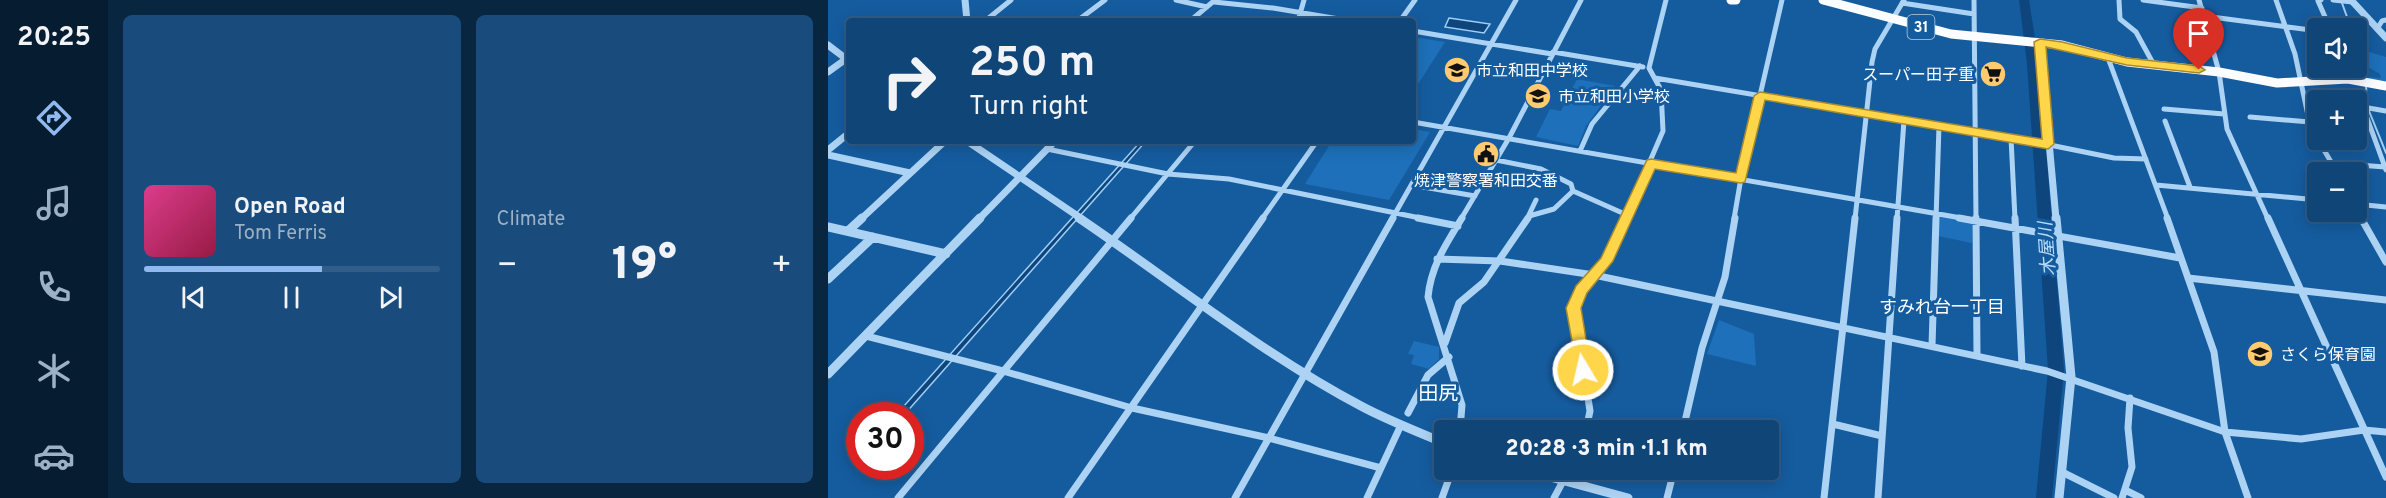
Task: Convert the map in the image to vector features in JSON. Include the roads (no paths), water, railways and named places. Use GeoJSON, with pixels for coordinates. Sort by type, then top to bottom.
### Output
{"type":"FeatureCollection","features":[{"type":"Feature","properties":{"kind":"main road"},"geometry":{"type":"LineString","coordinates":[[1731,0],[1736,0]]}},
{"type":"Feature","properties":{"kind":"main road","name":"31"},"geometry":{"type":"LineString","coordinates":[[1823,0],[1836,1],[1929,29],[1975,37],[2062,45],[2108,58],[2219,72],[2277,83],[2348,79],[2386,86]]}},
{"type":"Feature","properties":{"kind":"street"},"geometry":{"type":"LineString","coordinates":[[965,0],[966,18]]}},
{"type":"Feature","properties":{"kind":"street"},"geometry":{"type":"LineString","coordinates":[[989,18],[1011,0]]}},
{"type":"Feature","properties":{"kind":"street"},"geometry":{"type":"LineString","coordinates":[[1081,18],[1104,0]]}},
{"type":"Feature","properties":{"kind":"street"},"geometry":{"type":"LineString","coordinates":[[1176,0],[1207,7]]}},
{"type":"Feature","properties":{"kind":"street"},"geometry":{"type":"LineString","coordinates":[[1299,18],[1304,0]]}},
{"type":"Feature","properties":{"kind":"street"},"geometry":{"type":"LineString","coordinates":[[1402,18],[1415,0]]}},
{"type":"Feature","properties":{"kind":"street"},"geometry":{"type":"LineString","coordinates":[[1235,498],[1516,0]]}},
{"type":"Feature","properties":{"kind":"street"},"geometry":{"type":"LineString","coordinates":[[1461,420],[1462,405],[1445,344],[1428,297],[1430,279],[1437,259],[1509,138],[1581,0]]}},
{"type":"Feature","properties":{"kind":"street"},"geometry":{"type":"LineString","coordinates":[[1588,420],[1590,411],[1574,308],[1581,290],[1606,261],[1651,164],[1663,131],[1661,90],[1649,68],[1666,0]]}},
{"type":"Feature","properties":{"kind":"street"},"geometry":{"type":"LineString","coordinates":[[1685,420],[1702,348],[1725,277],[1741,178],[1782,0]]}},
{"type":"Feature","properties":{"kind":"street"},"geometry":{"type":"LineString","coordinates":[[1974,0],[1977,356]]}},
{"type":"Feature","properties":{"kind":"street"},"geometry":{"type":"LineString","coordinates":[[2119,0],[2120,19],[2136,32],[2154,65]]}},
{"type":"Feature","properties":{"kind":"street"},"geometry":{"type":"LineString","coordinates":[[2143,0],[2202,8]]}},
{"type":"Feature","properties":{"kind":"street"},"geometry":{"type":"LineString","coordinates":[[2199,0],[2219,72],[2227,129],[2386,477]]}},
{"type":"Feature","properties":{"kind":"street"},"geometry":{"type":"LineString","coordinates":[[2276,0],[2302,83],[2307,109]]}},
{"type":"Feature","properties":{"kind":"street"},"geometry":{"type":"LineString","coordinates":[[2321,0],[2318,1],[2326,18]]}},
{"type":"Feature","properties":{"kind":"street"},"geometry":{"type":"LineString","coordinates":[[2334,0],[2351,1],[2386,38]]}},
{"type":"Feature","properties":{"kind":"street"},"geometry":{"type":"LineString","coordinates":[[1194,18],[1214,1],[1335,18]]}},
{"type":"Feature","properties":{"kind":"street"},"geometry":{"type":"LineString","coordinates":[[1824,498],[1856,199],[1875,49],[1903,2],[1974,14]]}},
{"type":"Feature","properties":{"kind":"street"},"geometry":{"type":"LineString","coordinates":[[2204,16],[2307,30]]}},
{"type":"Feature","properties":{"kind":"street"},"geometry":{"type":"LineString","coordinates":[[2377,29],[2382,21],[2386,20]]}},
{"type":"Feature","properties":{"kind":"street"},"geometry":{"type":"LineString","coordinates":[[1416,31],[1649,68]]}},
{"type":"Feature","properties":{"kind":"street"},"geometry":{"type":"LineString","coordinates":[[2037,42],[2045,144],[2058,237],[2071,377],[2060,498]]}},
{"type":"Feature","properties":{"kind":"street"},"geometry":{"type":"LineString","coordinates":[[828,45],[846,59]]}},
{"type":"Feature","properties":{"kind":"street"},"geometry":{"type":"LineString","coordinates":[[2108,58],[2156,185],[2214,352],[2224,432],[2248,498]]}},
{"type":"Feature","properties":{"kind":"street"},"geometry":{"type":"LineString","coordinates":[[828,72],[846,61]]}},
{"type":"Feature","properties":{"kind":"street"},"geometry":{"type":"LineString","coordinates":[[1580,151],[1592,124],[1640,66]]}},
{"type":"Feature","properties":{"kind":"street"},"geometry":{"type":"LineString","coordinates":[[1655,78],[1976,131],[2114,158],[2146,159]]}},
{"type":"Feature","properties":{"kind":"street"},"geometry":{"type":"LineString","coordinates":[[2367,166],[2385,168],[2363,107],[2386,111]]}},
{"type":"Feature","properties":{"kind":"street"},"geometry":{"type":"LineString","coordinates":[[2164,109],[2224,114]]}},
{"type":"Feature","properties":{"kind":"street"},"geometry":{"type":"LineString","coordinates":[[2250,117],[2307,124]]}},
{"type":"Feature","properties":{"kind":"street"},"geometry":{"type":"LineString","coordinates":[[1878,498],[1904,120]]}},
{"type":"Feature","properties":{"kind":"street"},"geometry":{"type":"LineString","coordinates":[[2165,121],[2190,187]]}},
{"type":"Feature","properties":{"kind":"street"},"geometry":{"type":"LineString","coordinates":[[1416,123],[1741,178],[2180,258]]}},
{"type":"Feature","properties":{"kind":"street"},"geometry":{"type":"LineString","coordinates":[[1932,346],[1939,126]]}},
{"type":"Feature","properties":{"kind":"street"},"geometry":{"type":"LineString","coordinates":[[2367,129],[2371,129]]}},
{"type":"Feature","properties":{"kind":"street"},"geometry":{"type":"LineString","coordinates":[[828,152],[846,136]]}},
{"type":"Feature","properties":{"kind":"street"},"geometry":{"type":"LineString","coordinates":[[2011,138],[2022,366]]}},
{"type":"Feature","properties":{"kind":"street"},"geometry":{"type":"LineString","coordinates":[[848,231],[942,144]]}},
{"type":"Feature","properties":{"kind":"street"},"geometry":{"type":"LineString","coordinates":[[971,144],[1112,240],[1203,306],[1305,373],[1361,406],[1434,439]]}},
{"type":"Feature","properties":{"kind":"street"},"geometry":{"type":"LineString","coordinates":[[828,374],[1052,144]]}},
{"type":"Feature","properties":{"kind":"street"},"geometry":{"type":"LineString","coordinates":[[898,498],[1193,144]]}},
{"type":"Feature","properties":{"kind":"street"},"geometry":{"type":"LineString","coordinates":[[1068,498],[1315,144]]}},
{"type":"Feature","properties":{"kind":"street"},"geometry":{"type":"LineString","coordinates":[[1047,149],[1168,174],[1229,179],[1458,226]]}},
{"type":"Feature","properties":{"kind":"street"},"geometry":{"type":"LineString","coordinates":[[828,152],[910,172]]}},
{"type":"Feature","properties":{"kind":"street"},"geometry":{"type":"LineString","coordinates":[[1496,160],[1541,169],[1571,184],[1573,191]]}},
{"type":"Feature","properties":{"kind":"street"},"geometry":{"type":"LineString","coordinates":[[1412,185],[1475,196]]}},
{"type":"Feature","properties":{"kind":"street"},"geometry":{"type":"LineString","coordinates":[[2156,185],[2307,199]]}},
{"type":"Feature","properties":{"kind":"street"},"geometry":{"type":"LineString","coordinates":[[1573,191],[1627,215]]}},
{"type":"Feature","properties":{"kind":"street"},"geometry":{"type":"LineString","coordinates":[[1529,216],[1551,212],[1573,191]]}},
{"type":"Feature","properties":{"kind":"street"},"geometry":{"type":"LineString","coordinates":[[1445,344],[1459,303],[1484,282],[1500,261],[1529,216],[1536,200]]}},
{"type":"Feature","properties":{"kind":"street"},"geometry":{"type":"LineString","coordinates":[[2367,205],[2386,207]]}},
{"type":"Feature","properties":{"kind":"street"},"geometry":{"type":"LineString","coordinates":[[2363,222],[2386,262]]}},
{"type":"Feature","properties":{"kind":"street"},"geometry":{"type":"LineString","coordinates":[[828,226],[946,255]]}},
{"type":"Feature","properties":{"kind":"street"},"geometry":{"type":"LineString","coordinates":[[828,279],[873,237]]}},
{"type":"Feature","properties":{"kind":"street"},"geometry":{"type":"LineString","coordinates":[[1437,259],[1500,261],[1594,275],[2047,371],[2071,377],[2181,419],[2224,432],[2272,438],[2301,438],[2364,430],[2386,432]]}},
{"type":"Feature","properties":{"kind":"street"},"geometry":{"type":"LineString","coordinates":[[2188,278],[2386,300]]}},
{"type":"Feature","properties":{"kind":"street"},"geometry":{"type":"LineString","coordinates":[[866,336],[1003,371],[1132,408],[1269,438],[1381,468]]}},
{"type":"Feature","properties":{"kind":"street"},"geometry":{"type":"LineString","coordinates":[[1408,413],[1428,375],[1449,357]]}},
{"type":"Feature","properties":{"kind":"street"},"geometry":{"type":"LineString","coordinates":[[2130,398],[2128,428],[2132,466],[2123,494],[2141,498]]}},
{"type":"Feature","properties":{"kind":"street"},"geometry":{"type":"LineString","coordinates":[[1833,423],[1882,436]]}},
{"type":"Feature","properties":{"kind":"street"},"geometry":{"type":"LineString","coordinates":[[1367,498],[1401,425]]}},
{"type":"Feature","properties":{"kind":"street"},"geometry":{"type":"LineString","coordinates":[[2062,472],[2114,498]]}},
{"type":"Feature","properties":{"kind":"street"},"geometry":{"type":"LineString","coordinates":[[1442,498],[1448,480]]}},
{"type":"Feature","properties":{"kind":"street"},"geometry":{"type":"LineString","coordinates":[[1558,480],[1628,498]]}},
{"type":"Feature","properties":{"kind":"street"},"geometry":{"type":"LineString","coordinates":[[1667,498],[1672,480]]}},
{"type":"Feature","properties":{"kind":"street"},"geometry":{"type":"LineString","coordinates":[[1554,498],[1564,482]]}},
{"type":"Feature","properties":{"kind":"waterway","name":"木屋川"},"geometry":{"type":"LineString","coordinates":[[2024,0],[2033,64],[2056,370],[2044,498]]}},
{"type":"Feature","properties":{"kind":"waterway"},"geometry":{"type":"LineString","coordinates":[[2342,3],[2347,18]]}},
{"type":"Feature","properties":{"kind":"waterway"},"geometry":{"type":"LineString","coordinates":[[2366,85],[2367,106],[2386,153]]}},
{"type":"Feature","properties":{"kind":"place","name":"市立和田中学校"},"geometry":{"type":"Point","coordinates":[1457,70]}},
{"type":"Feature","properties":{"kind":"place","name":"スーパー田子重"},"geometry":{"type":"Point","coordinates":[1993,74]}},
{"type":"Feature","properties":{"kind":"place","name":"市立和田小学校"},"geometry":{"type":"Point","coordinates":[1538,96]}},
{"type":"Feature","properties":{"kind":"place","name":"焼津警察署和田交番"},"geometry":{"type":"Point","coordinates":[1486,154]}},
{"type":"Feature","properties":{"kind":"place","name":"さくら保育園"},"geometry":{"type":"Point","coordinates":[2260,354]}},
{"type":"Feature","properties":{"kind":"district","name":"すみれ台一丁目"},"geometry":{"type":"Point","coordinates":[1942,307]}},
{"type":"Feature","properties":{"kind":"district","name":"田尻"},"geometry":{"type":"Point","coordinates":[1438,393]}}]}
